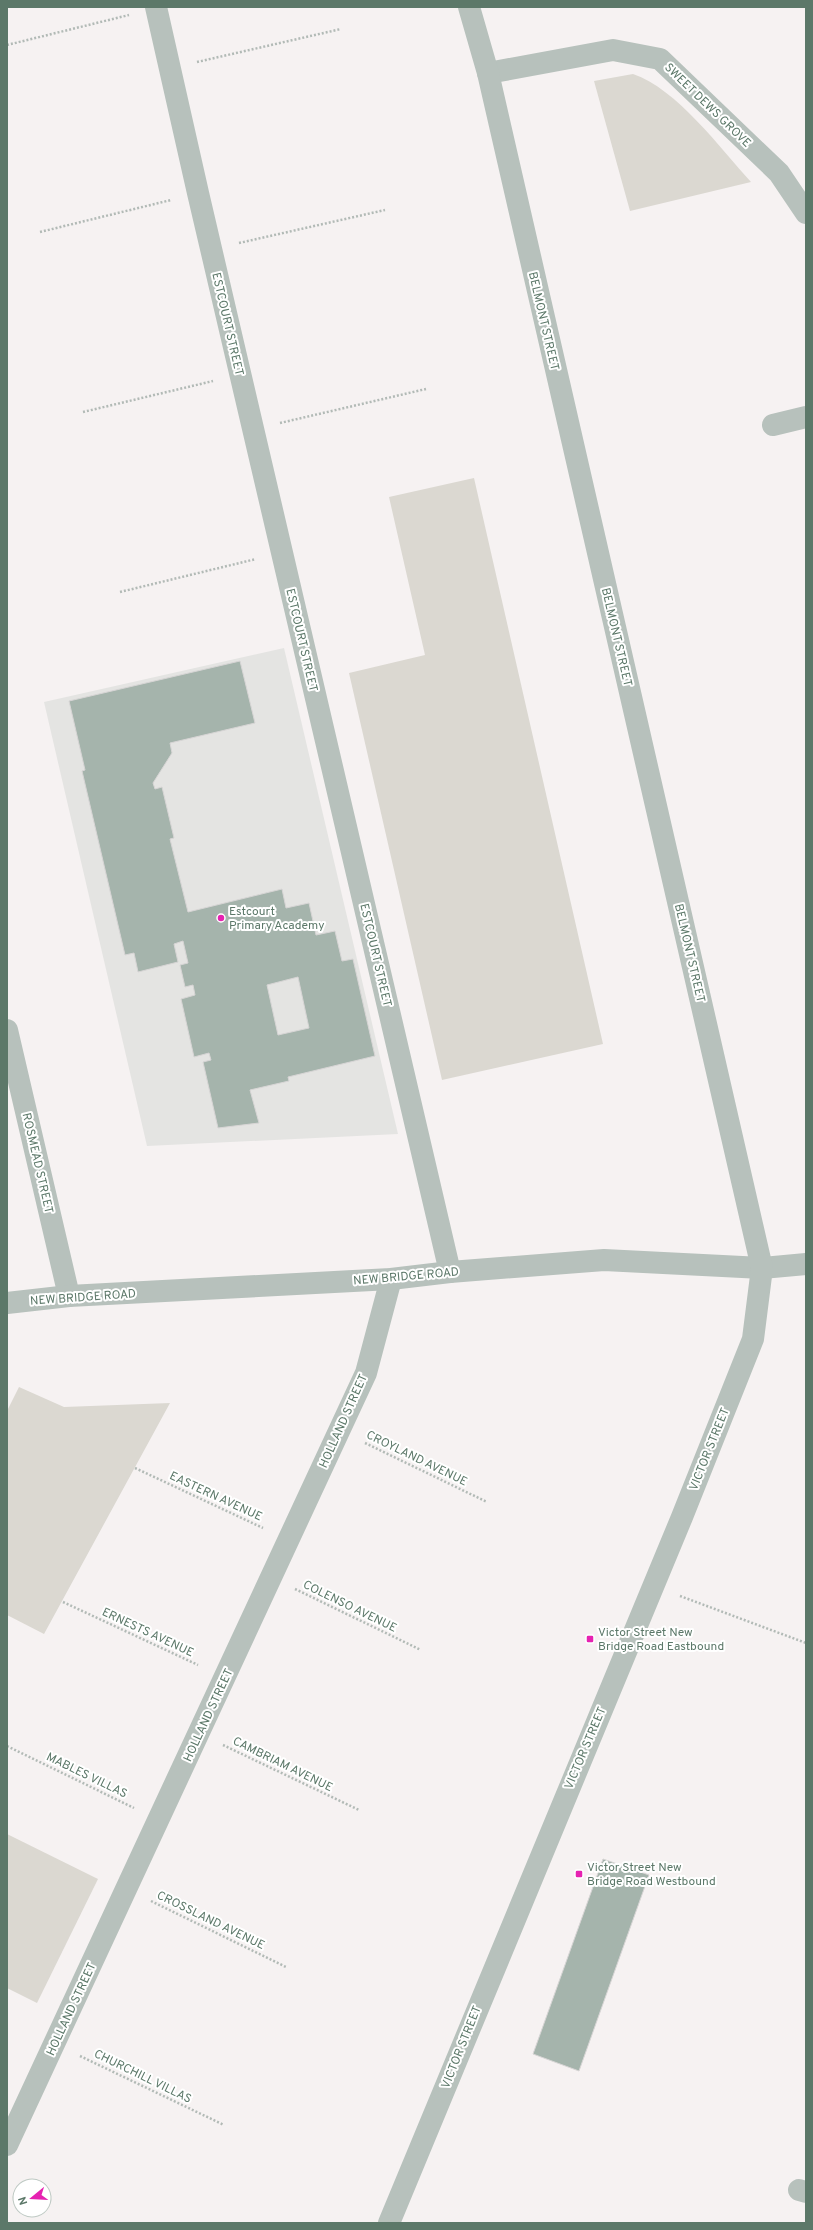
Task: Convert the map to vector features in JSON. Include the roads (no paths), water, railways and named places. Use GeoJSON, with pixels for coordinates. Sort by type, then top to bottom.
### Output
{"type":"FeatureCollection","features":[{"type":"Feature","properties":{"kind":"street","name":"BELMONT STREET"},"geometry":{"type":"LineString","coordinates":[[469,7],[488,73],[762,1268]]}},
{"type":"Feature","properties":{"kind":"street","name":"ESTCOURT STREET"},"geometry":{"type":"LineString","coordinates":[[156,8],[211,250],[450,1272]]}},
{"type":"Feature","properties":{"kind":"street","name":"SWEET DEWS GROVE"},"geometry":{"type":"LineString","coordinates":[[488,73],[612,50],[660,60],[779,173],[806,213]]}},
{"type":"Feature","properties":{"kind":"street"},"geometry":{"type":"LineString","coordinates":[[773,425],[806,417]]}},
{"type":"Feature","properties":{"kind":"street","name":"ROSMEAD STREET"},"geometry":{"type":"LineString","coordinates":[[7,1030],[69,1296]]}},
{"type":"Feature","properties":{"kind":"street","name":"NEW BRIDGE ROAD"},"geometry":{"type":"LineString","coordinates":[[7,1303],[69,1296],[391,1279],[450,1272],[604,1260],[762,1268],[806,1264]]}},
{"type":"Feature","properties":{"kind":"street","name":"VICTOR STREET"},"geometry":{"type":"LineString","coordinates":[[389,2223],[653,1586],[753,1339],[762,1268]]}},
{"type":"Feature","properties":{"kind":"street","name":"HOLLAND STREET"},"geometry":{"type":"LineString","coordinates":[[7,2145],[127,1890],[366,1373],[391,1279]]}},
{"type":"Feature","properties":{"kind":"place","name":"Estcourt Primary Academy"},"geometry":{"type":"Point","coordinates":[221,918]}},
{"type":"Feature","properties":{"kind":"place","name":"Victor Street New Bridge Road Eastbound"},"geometry":{"type":"Point","coordinates":[590,1639]}},
{"type":"Feature","properties":{"kind":"place","name":"Victor Street New Bridge Road Westbound"},"geometry":{"type":"Point","coordinates":[579,1874]}}]}
